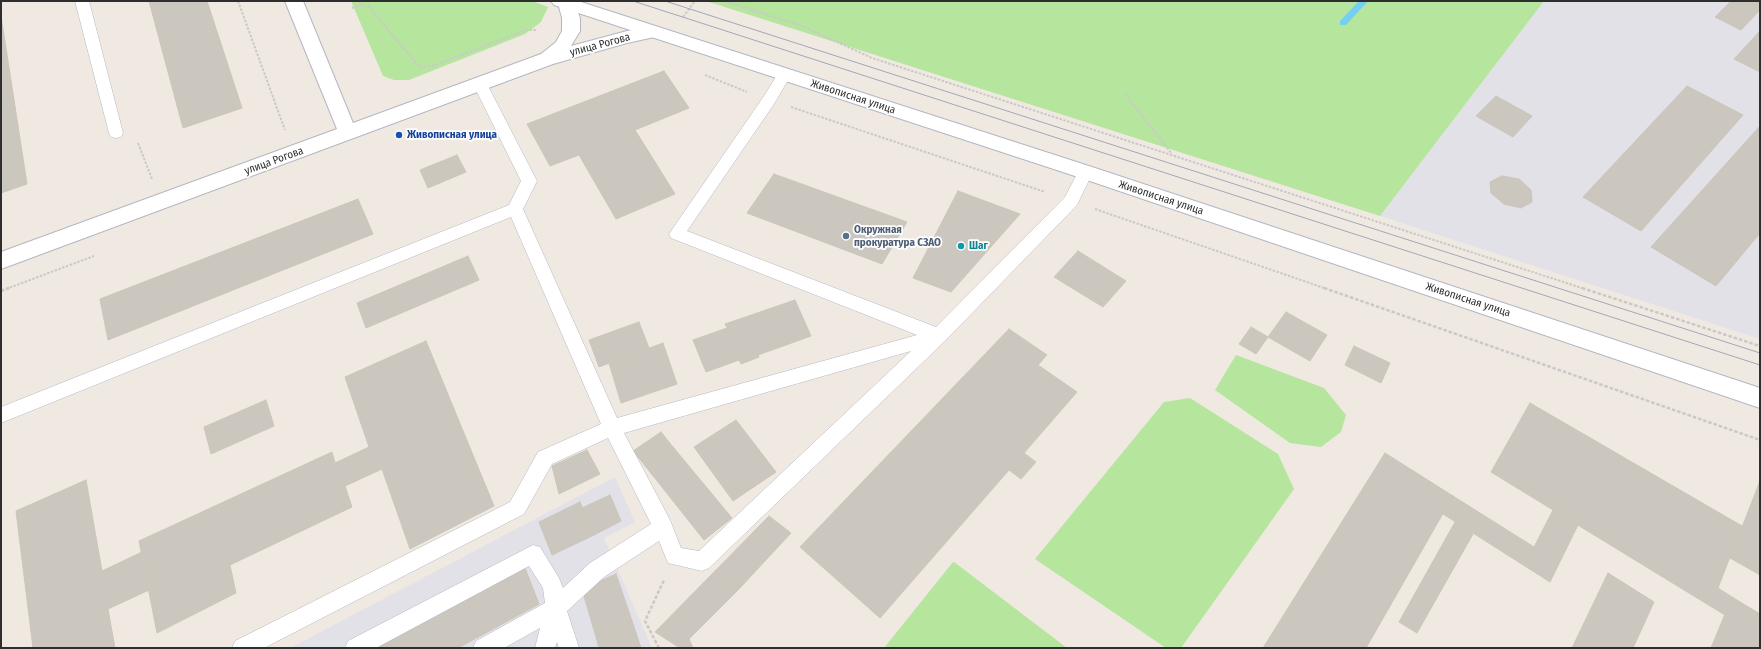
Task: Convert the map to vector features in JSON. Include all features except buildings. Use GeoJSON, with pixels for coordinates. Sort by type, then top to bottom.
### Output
{"type":"FeatureCollection","features":[{"type":"Feature","properties":{"kind":"street","name":"Живописная улица"},"geometry":{"type":"LineString","coordinates":[[563,2],[1085,172],[1760,398]]}},
{"type":"Feature","properties":{"kind":"street","name":"улица Рогова"},"geometry":{"type":"LineString","coordinates":[[547,59],[562,46],[571,31],[571,18],[563,2]]}},
{"type":"Feature","properties":{"kind":"street"},"geometry":{"type":"LineString","coordinates":[[301,4],[348,133]]}},
{"type":"Feature","properties":{"kind":"street","name":"улица Рогова"},"geometry":{"type":"LineString","coordinates":[[1,261],[547,59],[653,32]]}},
{"type":"Feature","properties":{"kind":"lane"},"geometry":{"type":"LineString","coordinates":[[82,1],[116,133]]}},
{"type":"Feature","properties":{"kind":"lane"},"geometry":{"type":"LineString","coordinates":[[784,75],[769,100],[677,234],[939,336]]}},
{"type":"Feature","properties":{"kind":"lane"},"geometry":{"type":"LineString","coordinates":[[1,415],[515,209],[529,181],[480,84]]}},
{"type":"Feature","properties":{"kind":"lane"},"geometry":{"type":"LineString","coordinates":[[515,209],[612,428],[663,527],[675,556],[702,561],[939,336],[1071,201],[1085,172]]}},
{"type":"Feature","properties":{"kind":"lane"},"geometry":{"type":"LineString","coordinates":[[242,648],[517,508],[545,458],[612,428],[939,336]]}},
{"type":"Feature","properties":{"kind":"lane"},"geometry":{"type":"LineString","coordinates":[[483,648],[556,608],[597,570],[663,527]]}},
{"type":"Feature","properties":{"kind":"lane"},"geometry":{"type":"LineString","coordinates":[[355,648],[533,554],[552,585],[556,608],[569,648]]}},
{"type":"Feature","properties":{"kind":"lane"},"geometry":{"type":"LineString","coordinates":[[545,648],[556,608]]}},
{"type":"Feature","properties":{"kind":"path"},"geometry":{"type":"LineString","coordinates":[[238,1],[286,133]]}},
{"type":"Feature","properties":{"kind":"path"},"geometry":{"type":"LineString","coordinates":[[359,1],[361,5]]}},
{"type":"Feature","properties":{"kind":"path"},"geometry":{"type":"LineString","coordinates":[[724,1],[802,26],[872,58],[1173,154],[1760,346]]}},
{"type":"Feature","properties":{"kind":"path"},"geometry":{"type":"LineString","coordinates":[[352,8],[361,5],[369,6],[415,62],[422,67],[435,65],[526,30],[537,30]]}},
{"type":"Feature","properties":{"kind":"path"},"geometry":{"type":"LineString","coordinates":[[699,73],[769,100],[1071,201],[1724,426],[1760,440]]}},
{"type":"Feature","properties":{"kind":"path"},"geometry":{"type":"LineString","coordinates":[[1125,94],[1173,154]]}},
{"type":"Feature","properties":{"kind":"path"},"geometry":{"type":"LineString","coordinates":[[116,133],[140,144],[154,184]]}},
{"type":"Feature","properties":{"kind":"path"},"geometry":{"type":"LineString","coordinates":[[658,648],[644,621],[675,556]]}},
{"type":"Feature","properties":{"kind":"shaded area"},"geometry":{"type":"Polygon","coordinates":[[[1544,1],[1760,1],[1760,339],[1380,216],[1544,1]]]}},
{"type":"Feature","properties":{"kind":"shaded area"},"geometry":{"type":"Polygon","coordinates":[[[615,477],[635,522],[604,538],[652,648],[290,648],[615,477]]]}},
{"type":"Feature","properties":{"kind":"green space"},"geometry":{"type":"Polygon","coordinates":[[[351,1],[532,1],[548,7],[541,22],[525,34],[409,80],[394,80],[383,76],[351,1]]]}},
{"type":"Feature","properties":{"kind":"green space"},"geometry":{"type":"Polygon","coordinates":[[[706,1],[1544,1],[1380,216],[706,1]]]}},
{"type":"Feature","properties":{"kind":"green space"},"geometry":{"type":"Polygon","coordinates":[[[1236,355],[1324,388],[1346,415],[1341,432],[1321,447],[1290,443],[1215,390],[1236,355]]]}},
{"type":"Feature","properties":{"kind":"green space"},"geometry":{"type":"Polygon","coordinates":[[[1190,398],[1278,454],[1294,489],[1181,648],[1166,648],[1035,559],[1164,402],[1190,398]]]}},
{"type":"Feature","properties":{"kind":"green space"},"geometry":{"type":"Polygon","coordinates":[[[954,562],[1067,648],[884,648],[954,562]]]}},
{"type":"Feature","properties":{"kind":"waterway"},"geometry":{"type":"LineString","coordinates":[[1343,23],[1364,1]]}},
{"type":"Feature","properties":{"kind":"tram line"},"geometry":{"type":"LineString","coordinates":[[633,1],[1760,365]]}},
{"type":"Feature","properties":{"kind":"tram line"},"geometry":{"type":"LineString","coordinates":[[665,1],[1760,353]]}},
{"type":"Feature","properties":{"kind":"place","name":"Живописная улица"},"geometry":{"type":"Point","coordinates":[399,135]}},
{"type":"Feature","properties":{"kind":"place","name":"Окружная прокуратура СЗАО"},"geometry":{"type":"Point","coordinates":[846,236]}},
{"type":"Feature","properties":{"kind":"place","name":"Шаг"},"geometry":{"type":"Point","coordinates":[961,246]}}]}
